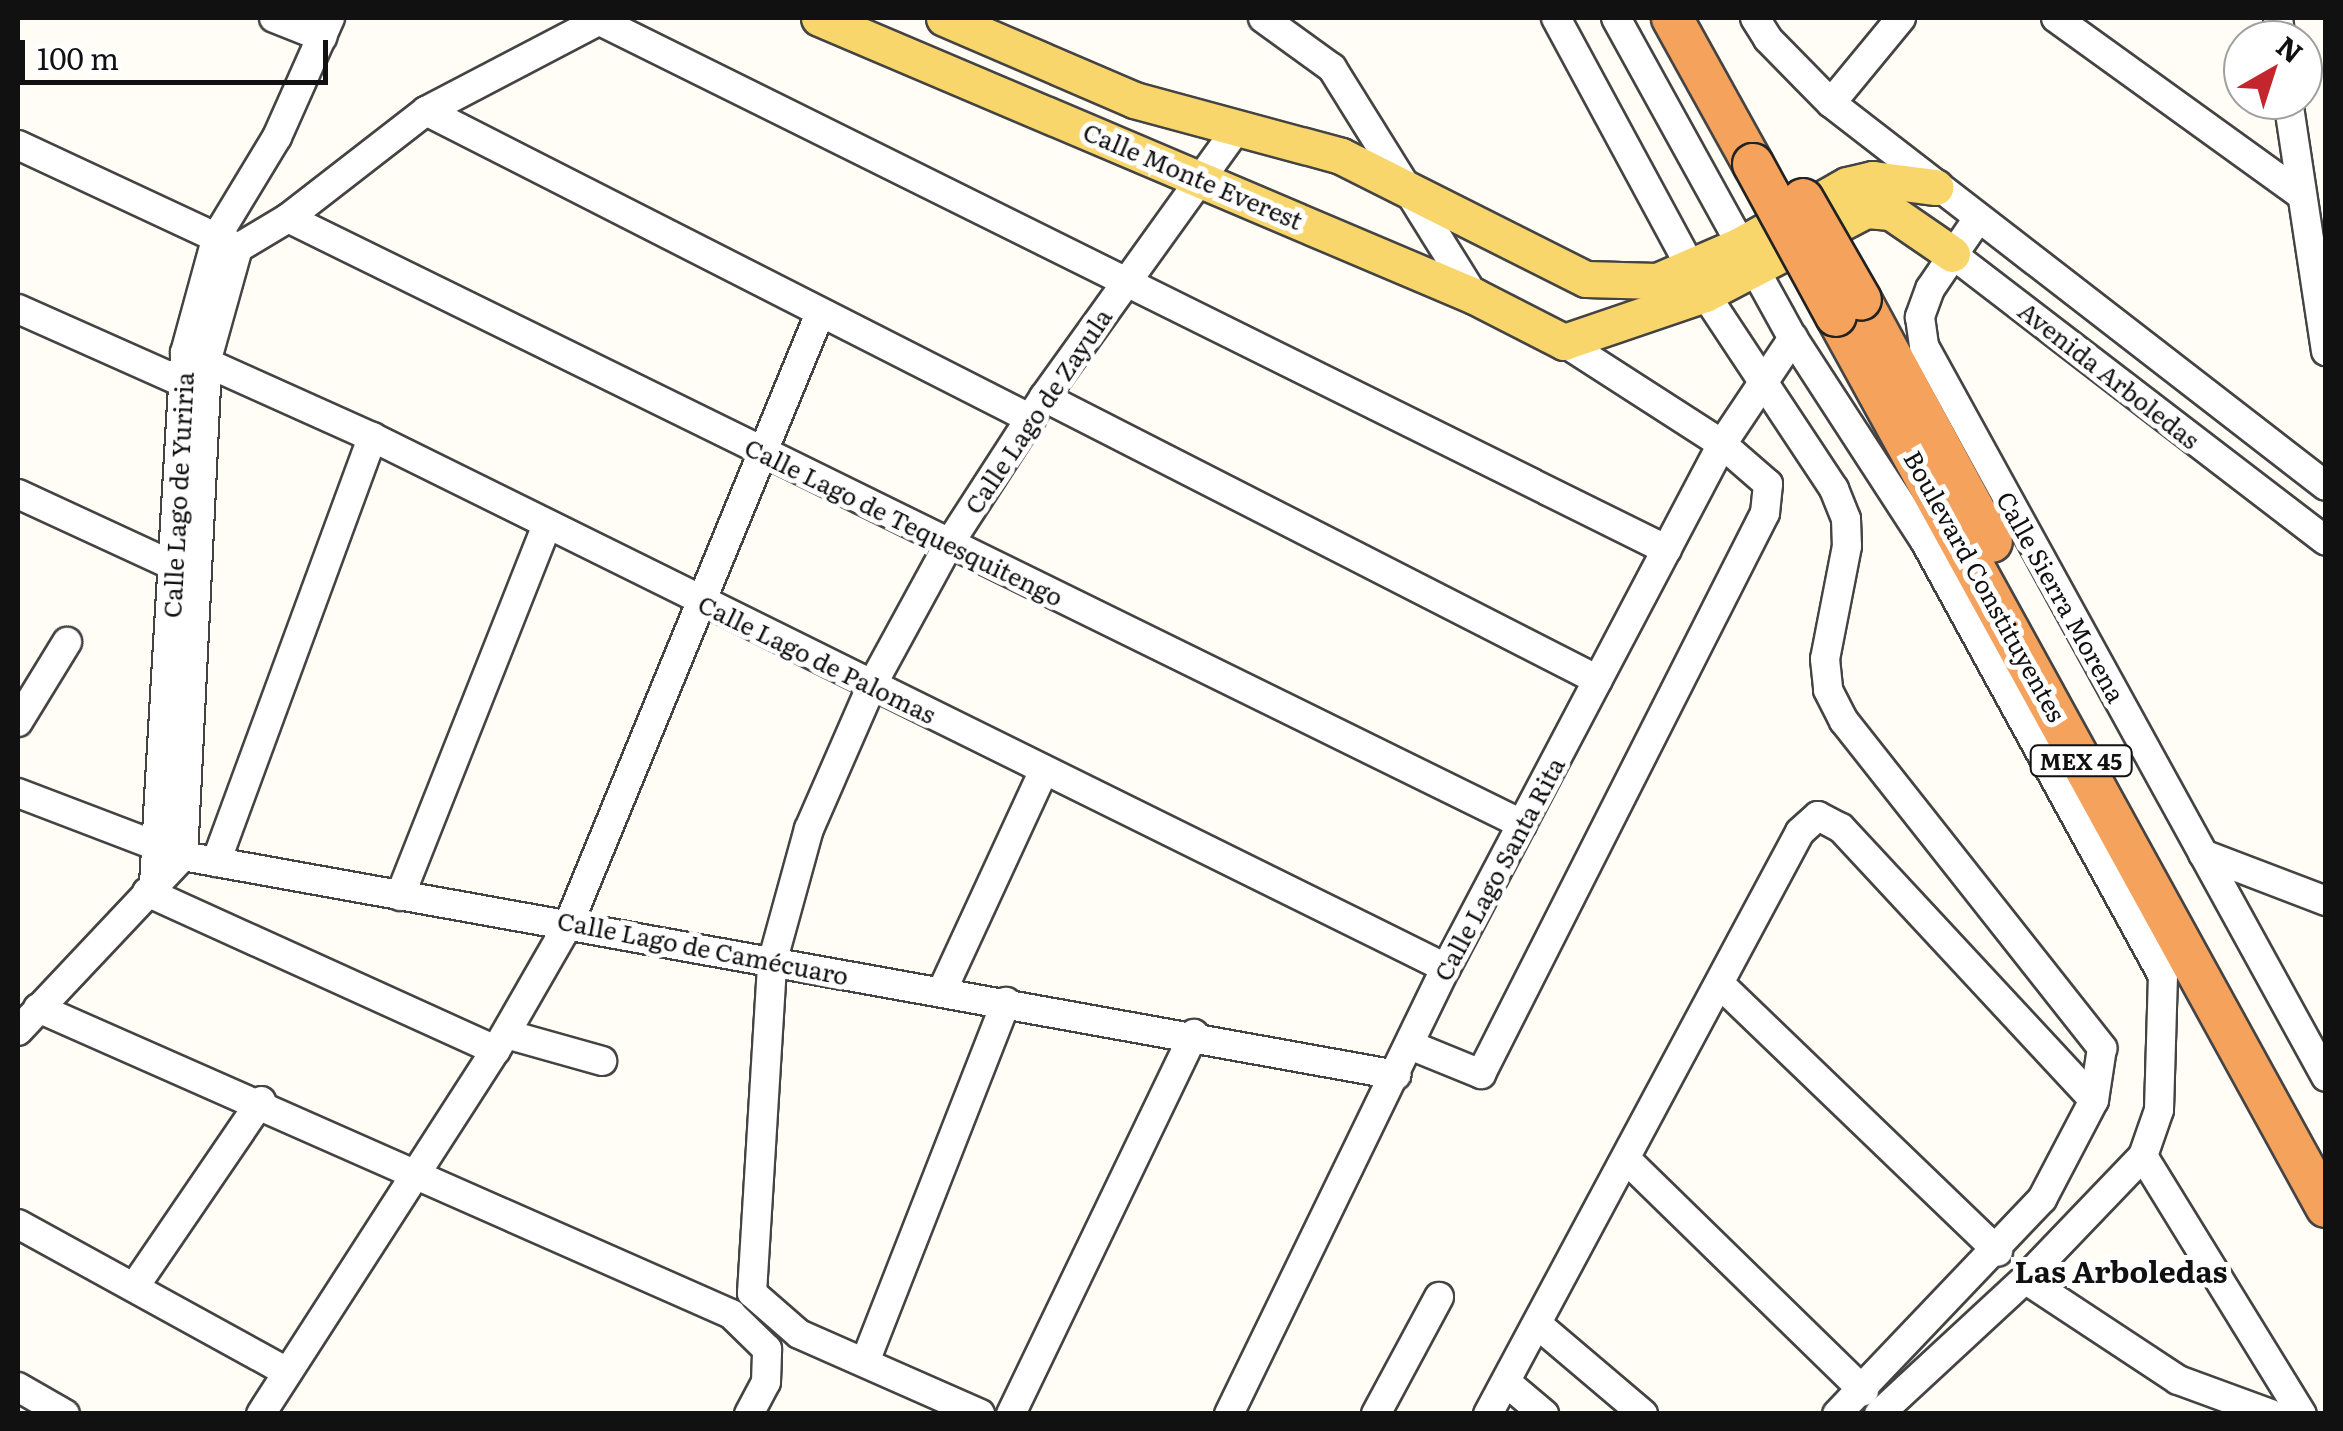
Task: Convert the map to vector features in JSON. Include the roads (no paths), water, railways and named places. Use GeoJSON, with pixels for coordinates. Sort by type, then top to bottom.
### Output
{"type":"FeatureCollection","features":[{"type":"Feature","properties":{"kind":"highway","name":"Boulevard Constituyentes"},"geometry":{"type":"LineString","coordinates":[[1672,18],[1764,157],[2326,1156]]}},
{"type":"Feature","properties":{"kind":"highway","name":"Boulevard Constituyentes"},"geometry":{"type":"LineString","coordinates":[[1702,18],[1764,157]]}},
{"type":"Feature","properties":{"kind":"highway","name":"Boulevard Constituyentes"},"geometry":{"type":"LineString","coordinates":[[1848,308],[2326,1207]]}},
{"type":"Feature","properties":{"kind":"main road","name":"Calle Monte Everest"},"geometry":{"type":"LineString","coordinates":[[819,18],[1474,296],[1564,342],[1746,256],[1838,219],[1866,210],[1890,212]]}},
{"type":"Feature","properties":{"kind":"main road","name":"Calle Monte Everest"},"geometry":{"type":"LineString","coordinates":[[949,18],[1134,100],[1309,143],[1586,279],[1698,281]]}},
{"type":"Feature","properties":{"kind":"main road","name":"Calle Monte Everest"},"geometry":{"type":"LineString","coordinates":[[1746,256],[1847,184],[1873,179],[1936,187]]}},
{"type":"Feature","properties":{"kind":"main road","name":"Avenida Arboledas"},"geometry":{"type":"LineString","coordinates":[[1890,212],[1952,254]]}},
{"type":"Feature","properties":{"kind":"street"},"geometry":{"type":"LineString","coordinates":[[274,18],[326,28]]}},
{"type":"Feature","properties":{"kind":"street"},"geometry":{"type":"LineString","coordinates":[[1264,18],[1332,68],[1474,296]]}},
{"type":"Feature","properties":{"kind":"street"},"geometry":{"type":"LineString","coordinates":[[1556,18],[1698,281],[1834,489],[1846,519],[1825,660],[1828,690],[1844,721],[2094,1030],[2102,1048],[2094,1100],[2042,1199],[1882,1406]]}},
{"type":"Feature","properties":{"kind":"street"},"geometry":{"type":"LineString","coordinates":[[1616,18],[1793,338],[1926,543],[2152,947],[2166,1007],[2159,1110],[2143,1156],[2072,1224],[2025,1278],[1882,1406],[1837,1414]]}},
{"type":"Feature","properties":{"kind":"street","name":"Avenida Arboledas"},"geometry":{"type":"LineString","coordinates":[[1755,18],[1768,40],[1831,103],[1977,220],[2326,486]]}},
{"type":"Feature","properties":{"kind":"street"},"geometry":{"type":"LineString","coordinates":[[1831,103],[1901,18]]}},
{"type":"Feature","properties":{"kind":"street"},"geometry":{"type":"LineString","coordinates":[[2056,18],[2300,194]]}},
{"type":"Feature","properties":{"kind":"street"},"geometry":{"type":"LineString","coordinates":[[18,145],[228,242],[288,218],[426,110],[601,19],[1667,550]]}},
{"type":"Feature","properties":{"kind":"street","name":"Calle Lago de Yuriria"},"geometry":{"type":"LineString","coordinates":[[188,566],[182,382],[196,356],[228,242],[326,28]]}},
{"type":"Feature","properties":{"kind":"street"},"geometry":{"type":"LineString","coordinates":[[426,110],[820,313],[1037,408],[1598,680]]}},
{"type":"Feature","properties":{"kind":"street"},"geometry":{"type":"LineString","coordinates":[[2291,120],[2326,351]]}},
{"type":"Feature","properties":{"kind":"street","name":"Calle Lago de Zayula"},"geometry":{"type":"LineString","coordinates":[[752,1293],[772,963],[809,829],[872,685],[950,544],[1037,408],[1238,128]]}},
{"type":"Feature","properties":{"kind":"street","name":"Calle Lago de Tequesquitengo"},"geometry":{"type":"LineString","coordinates":[[288,218],[1522,824]]}},
{"type":"Feature","properties":{"kind":"street","name":"Calle Sierra Morena"},"geometry":{"type":"LineString","coordinates":[[1977,220],[1952,254],[1920,317],[1924,346],[2326,1078]]}},
{"type":"Feature","properties":{"kind":"street","name":"Avenida Arboledas"},"geometry":{"type":"LineString","coordinates":[[1952,254],[2326,541]]}},
{"type":"Feature","properties":{"kind":"street"},"geometry":{"type":"LineString","coordinates":[[18,309],[182,382]]}},
{"type":"Feature","properties":{"kind":"street"},"geometry":{"type":"LineString","coordinates":[[261,1414],[414,1171],[501,1042],[570,923],[820,313]]}},
{"type":"Feature","properties":{"kind":"street","name":"Calle Lago Santa Rita"},"geometry":{"type":"LineString","coordinates":[[1229,1414],[1446,968],[1722,444],[1793,338]]}},
{"type":"Feature","properties":{"kind":"street","name":"Calle Monte Everest"},"geometry":{"type":"LineString","coordinates":[[1410,1045],[1481,1074],[1765,514],[1768,484],[1722,444],[1564,342]]}},
{"type":"Feature","properties":{"kind":"street","name":"Calle Lago de Yuriria"},"geometry":{"type":"LineString","coordinates":[[151,888],[170,853],[196,356]]}},
{"type":"Feature","properties":{"kind":"street","name":"Calle Lago de Palomas"},"geometry":{"type":"LineString","coordinates":[[196,356],[372,437],[546,527],[1446,968]]}},
{"type":"Feature","properties":{"kind":"street"},"geometry":{"type":"LineString","coordinates":[[216,862],[372,437]]}},
{"type":"Feature","properties":{"kind":"street"},"geometry":{"type":"LineString","coordinates":[[18,494],[188,566]]}},
{"type":"Feature","properties":{"kind":"street"},"geometry":{"type":"LineString","coordinates":[[400,896],[546,527]]}},
{"type":"Feature","properties":{"kind":"street"},"geometry":{"type":"LineString","coordinates":[[18,722],[67,642]]}},
{"type":"Feature","properties":{"kind":"street"},"geometry":{"type":"LineString","coordinates":[[942,992],[1044,770]]}},
{"type":"Feature","properties":{"kind":"street","name":"Calle Lago de Camécuaro"},"geometry":{"type":"LineString","coordinates":[[18,793],[170,853],[570,923],[772,963],[1194,1034],[1396,1075]]}},
{"type":"Feature","properties":{"kind":"street"},"geometry":{"type":"LineString","coordinates":[[1488,1414],[1722,986],[1800,832],[1818,816],[1841,828],[2094,1100]]}},
{"type":"Feature","properties":{"kind":"street"},"geometry":{"type":"LineString","coordinates":[[2203,854],[2326,901]]}},
{"type":"Feature","properties":{"kind":"street"},"geometry":{"type":"LineString","coordinates":[[2243,927],[2260,877]]}},
{"type":"Feature","properties":{"kind":"street"},"geometry":{"type":"LineString","coordinates":[[18,1031],[151,888],[501,1042],[602,1061]]}},
{"type":"Feature","properties":{"kind":"street"},"geometry":{"type":"LineString","coordinates":[[1722,986],[1998,1252]]}},
{"type":"Feature","properties":{"kind":"street"},"geometry":{"type":"LineString","coordinates":[[865,1362],[1006,1002]]}},
{"type":"Feature","properties":{"kind":"street"},"geometry":{"type":"LineString","coordinates":[[38,1008],[261,1101],[731,1314],[767,1349],[766,1382],[749,1414]]}},
{"type":"Feature","properties":{"kind":"street"},"geometry":{"type":"LineString","coordinates":[[1010,1414],[1194,1034]]}},
{"type":"Feature","properties":{"kind":"street"},"geometry":{"type":"LineString","coordinates":[[135,1286],[261,1101]]}},
{"type":"Feature","properties":{"kind":"street"},"geometry":{"type":"LineString","coordinates":[[2143,1156],[2302,1414]]}},
{"type":"Feature","properties":{"kind":"street"},"geometry":{"type":"LineString","coordinates":[[1626,1160],[1882,1406]]}},
{"type":"Feature","properties":{"kind":"street"},"geometry":{"type":"LineString","coordinates":[[2042,1199],[2072,1224]]}},
{"type":"Feature","properties":{"kind":"street"},"geometry":{"type":"LineString","coordinates":[[18,1224],[287,1372]]}},
{"type":"Feature","properties":{"kind":"street"},"geometry":{"type":"LineString","coordinates":[[2025,1278],[2178,1380],[2271,1414]]}},
{"type":"Feature","properties":{"kind":"street"},"geometry":{"type":"LineString","coordinates":[[731,1314],[752,1293],[798,1334],[980,1414]]}},
{"type":"Feature","properties":{"kind":"street"},"geometry":{"type":"LineString","coordinates":[[1376,1414],[1439,1298]]}},
{"type":"Feature","properties":{"kind":"street"},"geometry":{"type":"LineString","coordinates":[[1537,1324],[1643,1414]]}},
{"type":"Feature","properties":{"kind":"street"},"geometry":{"type":"LineString","coordinates":[[767,1349],[798,1334]]}},
{"type":"Feature","properties":{"kind":"street"},"geometry":{"type":"LineString","coordinates":[[1506,1382],[1544,1414]]}},
{"type":"Feature","properties":{"kind":"street"},"geometry":{"type":"LineString","coordinates":[[18,1388],[64,1414]]}},
{"type":"Feature","properties":{"kind":"district","name":"Las Arboledas"},"geometry":{"type":"Point","coordinates":[2121,1270]}}]}
